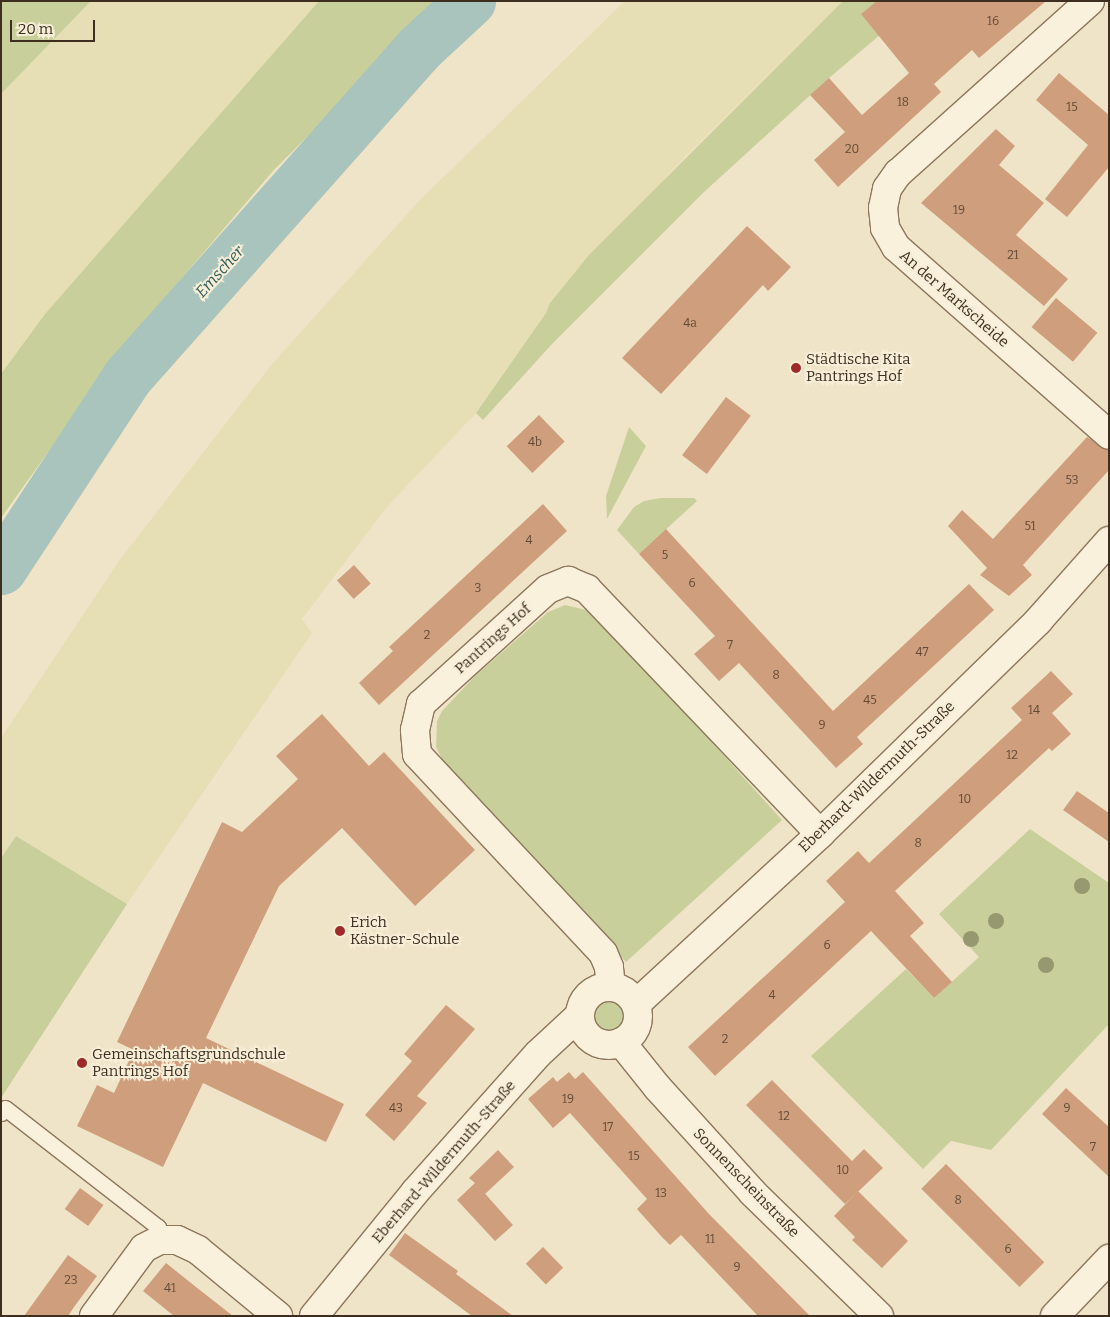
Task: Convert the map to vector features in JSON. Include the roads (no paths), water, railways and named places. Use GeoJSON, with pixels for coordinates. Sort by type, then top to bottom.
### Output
{"type":"FeatureCollection","features":[{"type":"Feature","properties":{"kind":"street","name":"An der Markscheide"},"geometry":{"type":"LineString","coordinates":[[1090,1],[898,174],[886,189],[883,208],[885,228],[896,247],[1109,435]]}},
{"type":"Feature","properties":{"kind":"street","name":"Eberhard-Wildermuth-Straße"},"geometry":{"type":"LineString","coordinates":[[636,1004],[820,834],[1104,555]]}},
{"type":"Feature","properties":{"kind":"street","name":"Pantrings Hof"},"geometry":{"type":"LineString","coordinates":[[611,987],[609,967],[603,954],[417,754],[415,730],[421,704],[548,589],[568,581],[587,589],[820,834]]}},
{"type":"Feature","properties":{"kind":"street"},"geometry":{"type":"LineString","coordinates":[[611,987],[626,992],[636,1004],[636,1026],[621,1042],[606,1045],[593,1040],[583,1029],[580,1015],[585,1000],[596,990],[611,987]]}},
{"type":"Feature","properties":{"kind":"street","name":"Eberhard-Wildermuth-Straße"},"geometry":{"type":"LineString","coordinates":[[314,1316],[415,1192],[538,1054],[580,1015]]}},
{"type":"Feature","properties":{"kind":"street","name":"Sonnenscheinstraße"},"geometry":{"type":"LineString","coordinates":[[621,1042],[657,1087],[753,1193],[878,1316]]}},
{"type":"Feature","properties":{"kind":"street"},"geometry":{"type":"LineString","coordinates":[[94,1316],[144,1248],[160,1240],[177,1240],[198,1250],[278,1316]]}},
{"type":"Feature","properties":{"kind":"street"},"geometry":{"type":"LineString","coordinates":[[1055,1316],[1109,1259]]}},
{"type":"Feature","properties":{"kind":"lane"},"geometry":{"type":"LineString","coordinates":[[1,1113],[5,1108],[158,1227],[160,1240]]}},
{"type":"Feature","properties":{"kind":"waterway","name":"Emscher"},"geometry":{"type":"LineString","coordinates":[[1,569],[127,377],[418,49],[470,1]]}},
{"type":"Feature","properties":{"kind":"place","name":"Städtische Kita Pantrings Hof"},"geometry":{"type":"Point","coordinates":[796,368]}},
{"type":"Feature","properties":{"kind":"place","name":"Erich Kästner-Schule"},"geometry":{"type":"Point","coordinates":[340,931]}},
{"type":"Feature","properties":{"kind":"place","name":"Gemeinschaftsgrundschule Pantrings Hof"},"geometry":{"type":"Point","coordinates":[82,1063]}}]}
